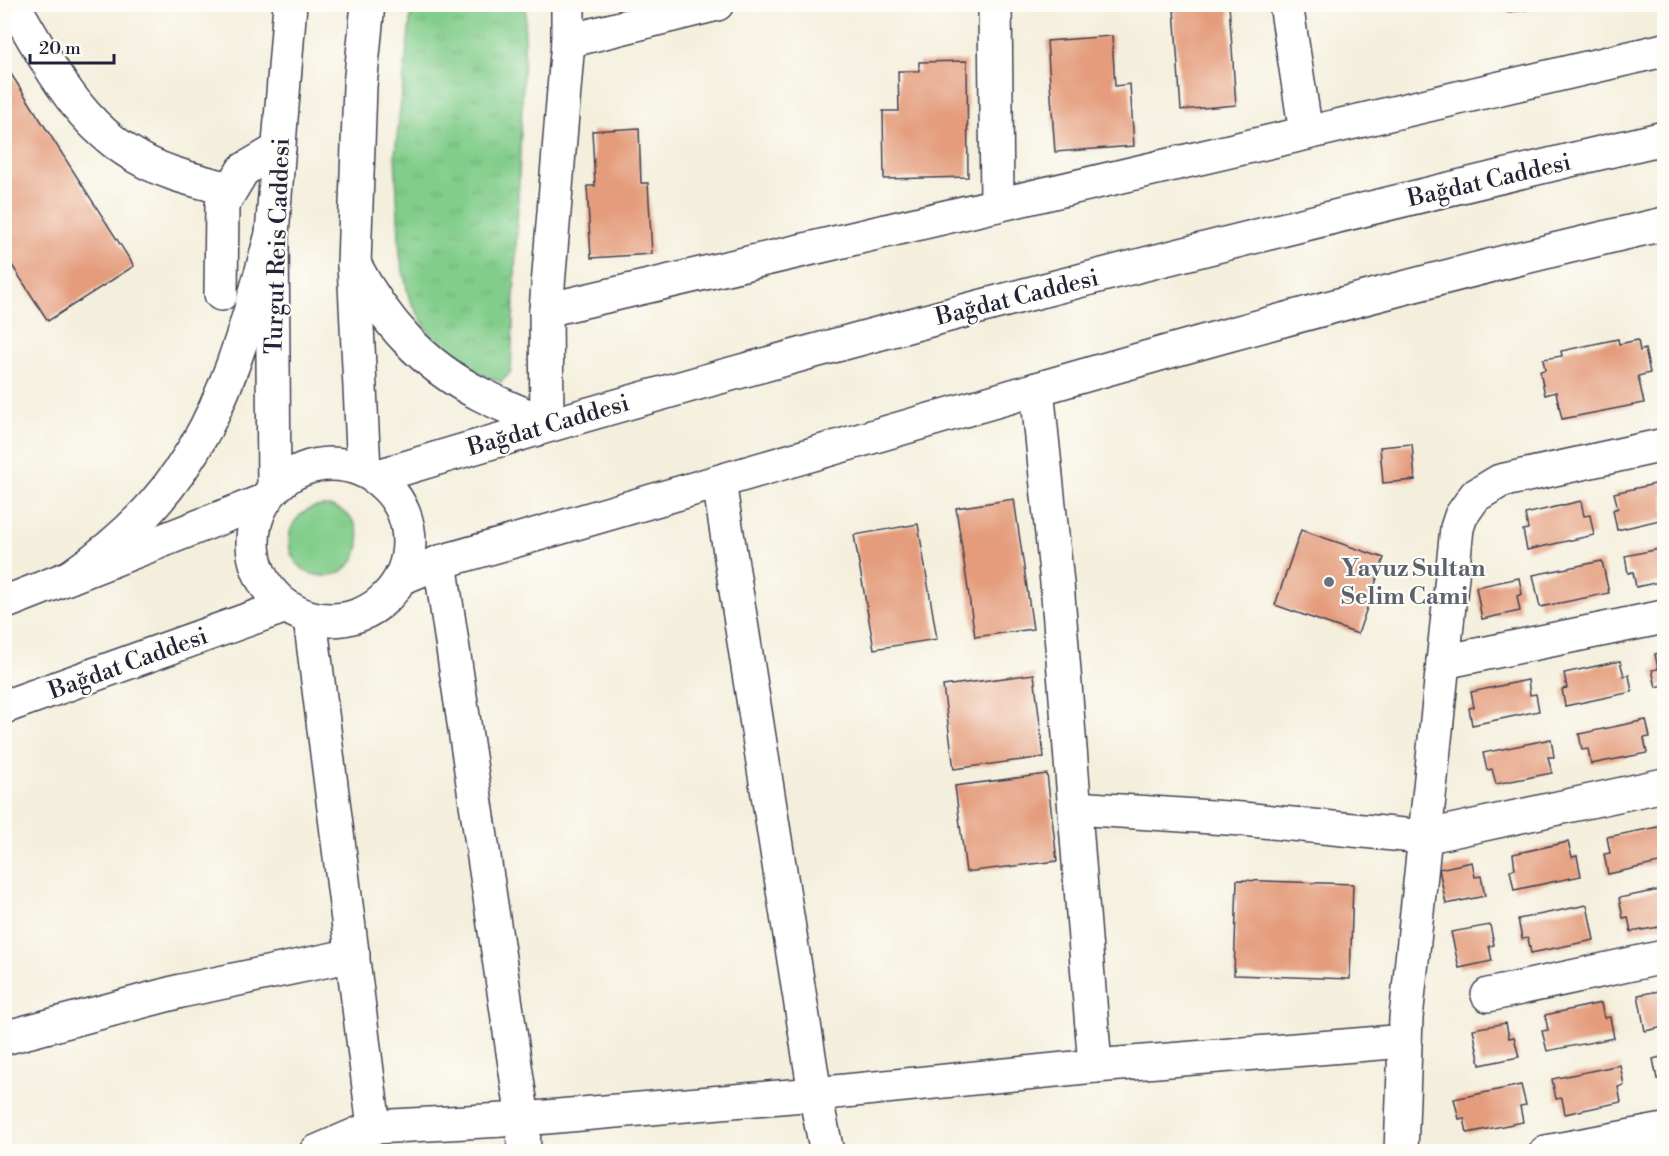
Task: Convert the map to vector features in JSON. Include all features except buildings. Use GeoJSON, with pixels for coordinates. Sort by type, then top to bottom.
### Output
{"type":"FeatureCollection","features":[{"type":"Feature","properties":{"kind":"street"},"geometry":{"type":"LineString","coordinates":[[13,4],[71,101],[100,132],[149,164],[172,173],[230,189]]}},
{"type":"Feature","properties":{"kind":"street","name":"Turgut Reis Caddesi"},"geometry":{"type":"LineString","coordinates":[[269,494],[272,234],[290,4]]}},
{"type":"Feature","properties":{"kind":"street"},"geometry":{"type":"LineString","coordinates":[[368,4],[360,86],[354,264],[370,474]]}},
{"type":"Feature","properties":{"kind":"street"},"geometry":{"type":"LineString","coordinates":[[354,264],[386,316],[427,360],[481,395],[547,425],[546,310],[568,41],[568,4]]}},
{"type":"Feature","properties":{"kind":"street"},"geometry":{"type":"LineString","coordinates":[[568,41],[717,4]]}},
{"type":"Feature","properties":{"kind":"street"},"geometry":{"type":"LineString","coordinates":[[995,4],[997,204]]}},
{"type":"Feature","properties":{"kind":"street"},"geometry":{"type":"LineString","coordinates":[[1286,4],[1306,133]]}},
{"type":"Feature","properties":{"kind":"street"},"geometry":{"type":"LineString","coordinates":[[546,310],[1665,50]]}},
{"type":"Feature","properties":{"kind":"street","name":"Bağdat Caddesi"},"geometry":{"type":"LineString","coordinates":[[370,474],[1022,296],[1665,138]]}},
{"type":"Feature","properties":{"kind":"street"},"geometry":{"type":"LineString","coordinates":[[222,294],[220,216],[222,205],[243,170],[279,149]]}},
{"type":"Feature","properties":{"kind":"street"},"geometry":{"type":"LineString","coordinates":[[401,578],[440,562],[1037,389],[1508,259],[1665,224]]}},
{"type":"Feature","properties":{"kind":"street"},"geometry":{"type":"LineString","coordinates":[[69,577],[97,558],[147,513],[169,488],[202,438],[222,397],[272,234]]}},
{"type":"Feature","properties":{"kind":"street"},"geometry":{"type":"LineString","coordinates":[[1037,389],[1057,583],[1095,1066]]}},
{"type":"Feature","properties":{"kind":"street"},"geometry":{"type":"LineString","coordinates":[[1401,1152],[1405,1041],[1424,837],[1457,528],[1461,516],[1476,496],[1487,487],[1513,477],[1665,446]]}},
{"type":"Feature","properties":{"kind":"street"},"geometry":{"type":"LineString","coordinates":[[4,603],[269,494],[289,475],[307,466],[326,463],[346,464],[370,474],[392,492],[404,512],[409,534],[408,556],[401,578],[385,599],[363,614],[337,620],[298,612],[266,585],[254,558],[254,529],[269,494]]}},
{"type":"Feature","properties":{"kind":"street"},"geometry":{"type":"LineString","coordinates":[[719,482],[815,1094],[827,1152]]}},
{"type":"Feature","properties":{"kind":"street"},"geometry":{"type":"LineString","coordinates":[[440,562],[523,1119],[524,1152]]}},
{"type":"Feature","properties":{"kind":"street"},"geometry":{"type":"LineString","coordinates":[[298,612],[352,955],[374,1127]]}},
{"type":"Feature","properties":{"kind":"street","name":"Bağdat Caddesi"},"geometry":{"type":"LineString","coordinates":[[4,707],[298,612]]}},
{"type":"Feature","properties":{"kind":"street"},"geometry":{"type":"LineString","coordinates":[[1443,662],[1665,617]]}},
{"type":"Feature","properties":{"kind":"street"},"geometry":{"type":"LineString","coordinates":[[1075,808],[1242,819],[1424,837],[1665,785]]}},
{"type":"Feature","properties":{"kind":"street"},"geometry":{"type":"LineString","coordinates":[[4,1038],[181,991],[352,955]]}},
{"type":"Feature","properties":{"kind":"street"},"geometry":{"type":"LineString","coordinates":[[1488,995],[1665,957]]}},
{"type":"Feature","properties":{"kind":"street"},"geometry":{"type":"LineString","coordinates":[[316,1152],[374,1127],[523,1119],[815,1094],[1095,1066],[1405,1041]]}},
{"type":"Feature","properties":{"kind":"street"},"geometry":{"type":"LineString","coordinates":[[1546,1152],[1665,1130]]}},
{"type":"Feature","properties":{"kind":"green space"},"geometry":{"type":"Polygon","coordinates":[[[412,5],[526,5],[511,372],[501,382],[461,366],[437,347],[409,298],[400,256],[395,154],[412,5]]]}},
{"type":"Feature","properties":{"kind":"green space"},"geometry":{"type":"Polygon","coordinates":[[[324,506],[337,509],[349,516],[356,528],[359,541],[356,554],[349,566],[337,573],[324,576],[311,573],[299,566],[292,554],[289,541],[292,528],[299,516],[311,509],[324,506]]]}},
{"type":"Feature","properties":{"kind":"place","name":"Yavuz Sultan Selim Cami"},"geometry":{"type":"Point","coordinates":[1329,582]}}]}
